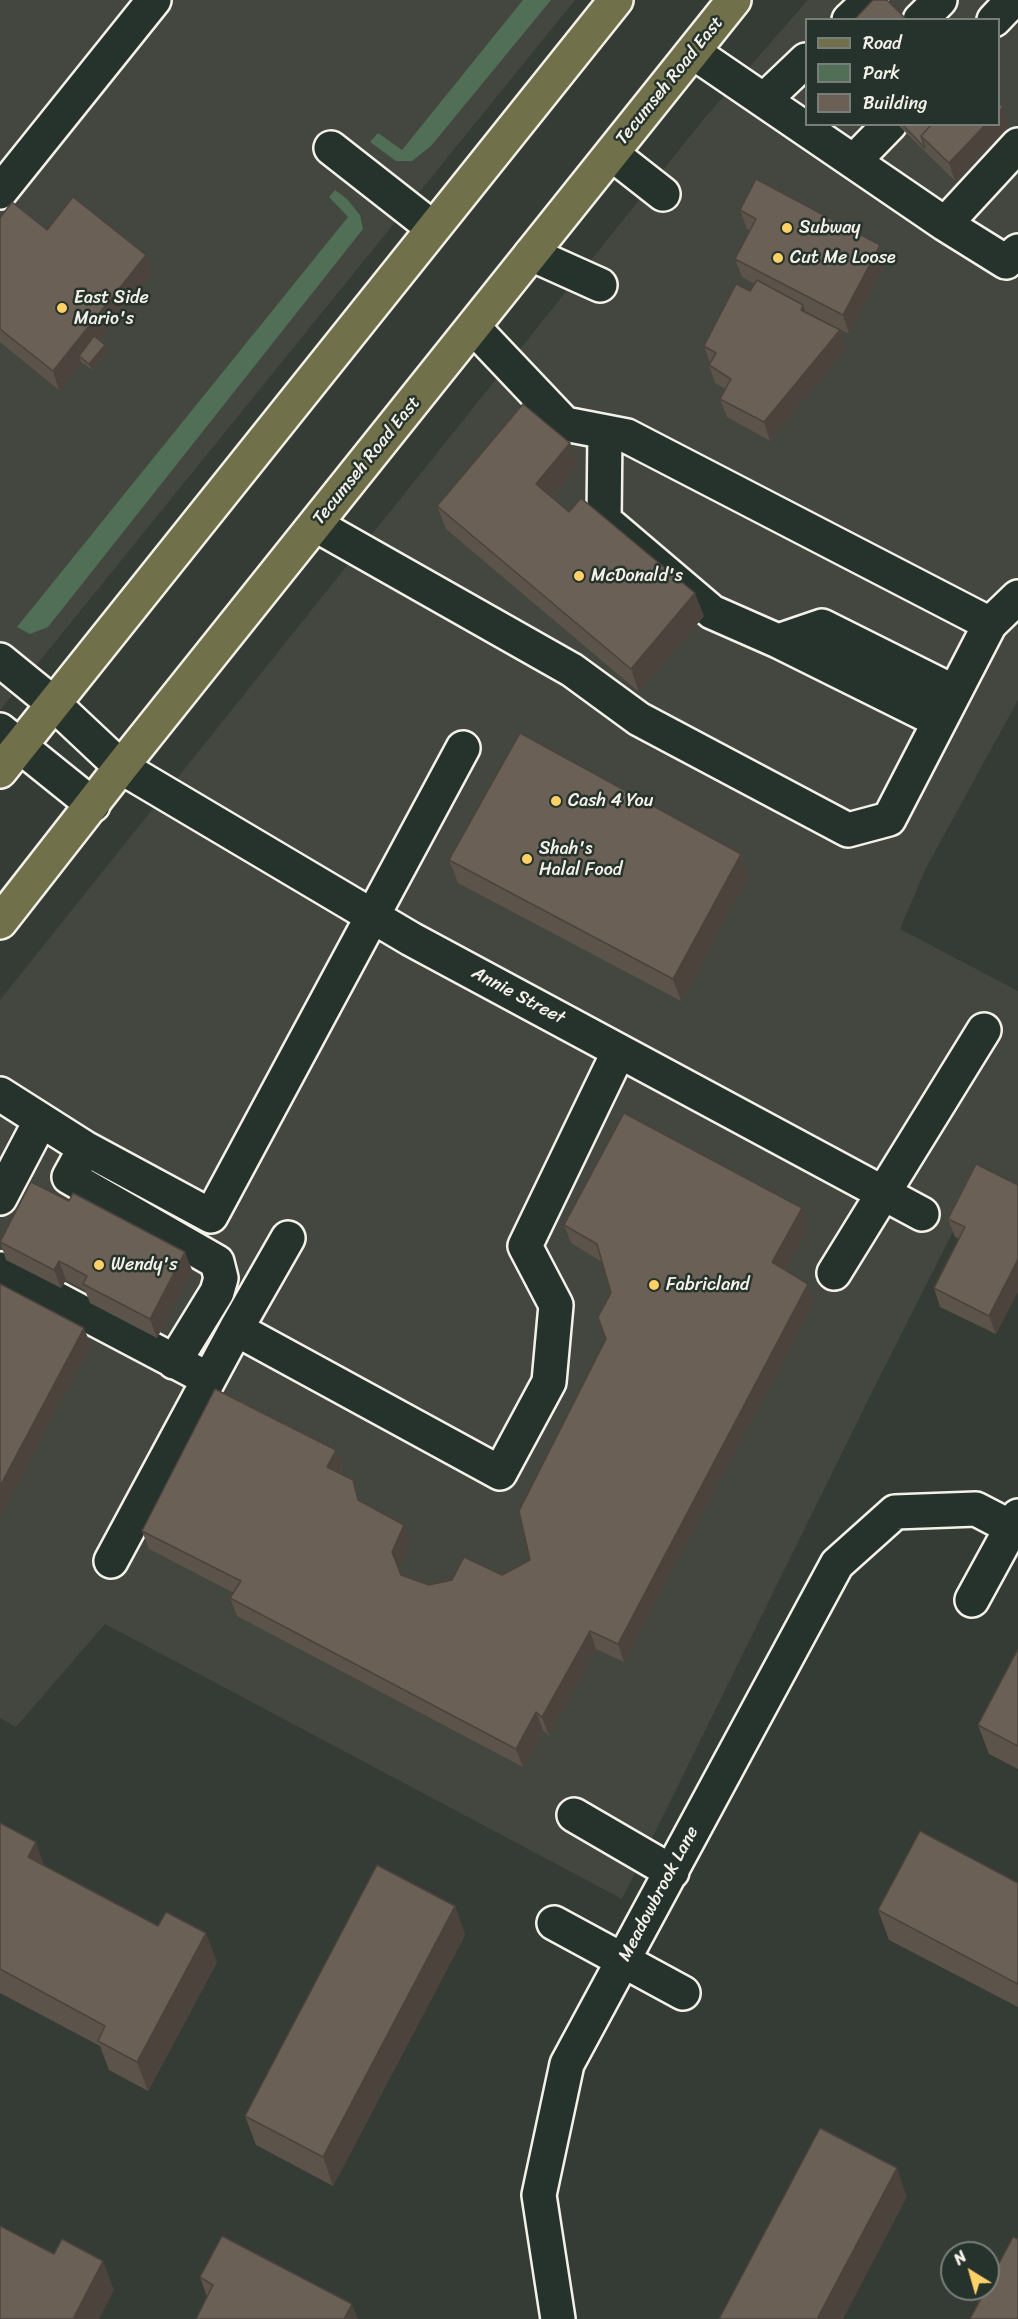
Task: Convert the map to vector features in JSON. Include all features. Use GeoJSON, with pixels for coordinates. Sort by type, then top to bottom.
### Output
{"type":"FeatureCollection","features":[{"type":"Feature","properties":{"kind":"main road"},"geometry":{"type":"LineString","coordinates":[[0,771],[10,738],[54,704],[616,0]]}},
{"type":"Feature","properties":{"kind":"main road","name":"Tecumseh Road East"},"geometry":{"type":"LineString","coordinates":[[0,922],[121,767],[734,0]]}},
{"type":"Feature","properties":{"kind":"street"},"geometry":{"type":"LineString","coordinates":[[0,192],[154,0]]}},
{"type":"Feature","properties":{"kind":"street"},"geometry":{"type":"LineString","coordinates":[[851,18],[870,0]]}},
{"type":"Feature","properties":{"kind":"street"},"geometry":{"type":"LineString","coordinates":[[922,18],[940,0]]}},
{"type":"Feature","properties":{"kind":"street"},"geometry":{"type":"LineString","coordinates":[[996,18],[1013,0]]}},
{"type":"Feature","properties":{"kind":"street"},"geometry":{"type":"LineString","coordinates":[[693,52],[764,100],[805,124]]}},
{"type":"Feature","properties":{"kind":"street"},"geometry":{"type":"LineString","coordinates":[[764,100],[805,62]]}},
{"type":"Feature","properties":{"kind":"street"},"geometry":{"type":"LineString","coordinates":[[854,161],[888,126]]}},
{"type":"Feature","properties":{"kind":"street"},"geometry":{"type":"LineString","coordinates":[[812,128],[854,161],[945,224],[1006,262],[1018,251]]}},
{"type":"Feature","properties":{"kind":"street"},"geometry":{"type":"LineString","coordinates":[[945,224],[1018,145]]}},
{"type":"Feature","properties":{"kind":"street"},"geometry":{"type":"LineString","coordinates":[[331,148],[433,228]]}},
{"type":"Feature","properties":{"kind":"street"},"geometry":{"type":"LineString","coordinates":[[612,154],[663,194]]}},
{"type":"Feature","properties":{"kind":"street"},"geometry":{"type":"LineString","coordinates":[[531,254],[600,285]]}},
{"type":"Feature","properties":{"kind":"street"},"geometry":{"type":"LineString","coordinates":[[474,328],[566,424],[627,436],[990,624]]}},
{"type":"Feature","properties":{"kind":"street"},"geometry":{"type":"LineString","coordinates":[[605,432],[604,520],[712,612],[778,641],[939,721]]}},
{"type":"Feature","properties":{"kind":"street"},"geometry":{"type":"LineString","coordinates":[[316,525],[572,669],[639,719],[848,830],[889,819],[990,624],[1018,597]]}},
{"type":"Feature","properties":{"kind":"street"},"geometry":{"type":"LineString","coordinates":[[778,641],[822,626],[954,692]]}},
{"type":"Feature","properties":{"kind":"street","name":"Annie Street"},"geometry":{"type":"LineString","coordinates":[[0,660],[54,704],[121,767],[373,916],[922,1214]]}},
{"type":"Feature","properties":{"kind":"street"},"geometry":{"type":"LineString","coordinates":[[10,738],[93,805]]}},
{"type":"Feature","properties":{"kind":"street"},"geometry":{"type":"LineString","coordinates":[[0,1094],[85,1148],[212,1216],[463,748]]}},
{"type":"Feature","properties":{"kind":"street"},"geometry":{"type":"LineString","coordinates":[[834,1273],[984,1030]]}},
{"type":"Feature","properties":{"kind":"street"},"geometry":{"type":"LineString","coordinates":[[236,1329],[500,1473],[549,1382],[556,1305],[525,1246],[619,1051]]}},
{"type":"Feature","properties":{"kind":"street"},"geometry":{"type":"LineString","coordinates":[[0,1198],[41,1120]]}},
{"type":"Feature","properties":{"kind":"street"},"geometry":{"type":"LineString","coordinates":[[85,1148],[69,1177],[217,1262],[221,1278],[217,1292],[174,1362]]}},
{"type":"Feature","properties":{"kind":"street"},"geometry":{"type":"LineString","coordinates":[[111,1561],[236,1329],[288,1238]]}},
{"type":"Feature","properties":{"kind":"street"},"geometry":{"type":"LineString","coordinates":[[0,1269],[209,1379]]}},
{"type":"Feature","properties":{"kind":"street","name":"Meadowbrook Lane"},"geometry":{"type":"LineString","coordinates":[[558,2319],[539,2195],[567,2064],[837,1564],[895,1512],[976,1509],[1016,1525]]}},
{"type":"Feature","properties":{"kind":"street"},"geometry":{"type":"LineString","coordinates":[[972,1600],[1016,1525]]}},
{"type":"Feature","properties":{"kind":"street"},"geometry":{"type":"LineString","coordinates":[[574,1815],[672,1872]]}},
{"type":"Feature","properties":{"kind":"street"},"geometry":{"type":"LineString","coordinates":[[554,1923],[682,1993]]}},
{"type":"Feature","properties":{"kind":"shaded area"},"geometry":{"type":"Polygon","coordinates":[[[0,0],[575,0],[0,710],[0,0]]]}},
{"type":"Feature","properties":{"kind":"shaded area"},"geometry":{"type":"Polygon","coordinates":[[[808,0],[1018,0],[1018,700],[926,868],[900,929],[1018,991],[1018,1185],[985,1168],[622,1899],[105,1624],[16,1727],[0,1718],[0,1000],[703,120],[808,0]]]}},
{"type":"Feature","properties":{"kind":"green space"},"geometry":{"type":"Polygon","coordinates":[[[523,0],[551,0],[431,146],[412,161],[396,161],[370,142],[378,133],[402,150],[523,0]]]}},
{"type":"Feature","properties":{"kind":"green space"},"geometry":{"type":"Polygon","coordinates":[[[335,190],[347,199],[360,215],[363,229],[48,627],[30,634],[17,627],[348,217],[329,197],[335,190]]]}},
{"type":"Feature","properties":{"kind":"building"},"geometry":{"type":"Polygon","coordinates":[[[873,0],[887,0],[905,18],[856,18],[873,0]]]}},
{"type":"Feature","properties":{"kind":"building"},"geometry":{"type":"Polygon","coordinates":[[[904,126],[930,126],[921,136],[925,148],[904,126]]]}},
{"type":"Feature","properties":{"kind":"building"},"geometry":{"type":"Polygon","coordinates":[[[930,126],[984,126],[949,163],[921,136],[930,126]]]}},
{"type":"Feature","properties":{"kind":"building"},"geometry":{"type":"Polygon","coordinates":[[[756,179],[880,245],[843,315],[735,259],[756,219],[740,210],[756,179]]]}},
{"type":"Feature","properties":{"kind":"building","name":"East Side Mario's"},"geometry":{"type":"Polygon","coordinates":[[[73,197],[146,255],[53,371],[0,329],[0,218],[12,202],[47,230],[73,197]]]}},
{"type":"Feature","properties":{"kind":"building"},"geometry":{"type":"Polygon","coordinates":[[[757,280],[803,305],[801,310],[840,330],[764,422],[720,399],[731,379],[709,365],[716,353],[704,346],[736,284],[750,291],[757,280]]]}},
{"type":"Feature","properties":{"kind":"building"},"geometry":{"type":"Polygon","coordinates":[[[94,336],[105,345],[89,364],[79,356],[94,336]]]}},
{"type":"Feature","properties":{"kind":"building","name":"McDonald's"},"geometry":{"type":"Polygon","coordinates":[[[523,404],[570,443],[536,484],[569,512],[581,498],[695,593],[631,669],[437,506],[523,404]]]}},
{"type":"Feature","properties":{"kind":"building"},"geometry":{"type":"Polygon","coordinates":[[[520,733],[741,854],[673,979],[449,860],[520,733]]]}},
{"type":"Feature","properties":{"kind":"building"},"geometry":{"type":"Polygon","coordinates":[[[624,1113],[802,1208],[772,1262],[808,1284],[618,1644],[590,1631],[542,1717],[536,1712],[516,1749],[230,1598],[241,1581],[142,1531],[215,1389],[336,1450],[327,1467],[353,1480],[358,1500],[404,1525],[392,1552],[401,1575],[429,1585],[452,1580],[464,1557],[502,1575],[530,1560],[519,1511],[606,1339],[598,1317],[611,1293],[597,1244],[564,1225],[624,1113]]]}},
{"type":"Feature","properties":{"kind":"building"},"geometry":{"type":"Polygon","coordinates":[[[976,1164],[1018,1185],[1018,1259],[989,1316],[934,1288],[965,1227],[948,1219],[976,1164]]]}},
{"type":"Feature","properties":{"kind":"building","name":"Wendy's"},"geometry":{"type":"Polygon","coordinates":[[[31,1182],[69,1201],[73,1193],[185,1252],[150,1319],[83,1284],[87,1276],[59,1261],[54,1270],[0,1242],[31,1182]]]}},
{"type":"Feature","properties":{"kind":"building"},"geometry":{"type":"Polygon","coordinates":[[[0,1284],[84,1328],[0,1486],[0,1284]]]}},
{"type":"Feature","properties":{"kind":"building"},"geometry":{"type":"Polygon","coordinates":[[[1018,1649],[1018,1746],[978,1725],[1018,1649]]]}},
{"type":"Feature","properties":{"kind":"building"},"geometry":{"type":"Polygon","coordinates":[[[0,1823],[36,1842],[28,1857],[158,1926],[166,1912],[206,1933],[137,2062],[98,2041],[105,2026],[0,1969],[0,1823]]]}},
{"type":"Feature","properties":{"kind":"building"},"geometry":{"type":"Polygon","coordinates":[[[920,1831],[1018,1883],[1018,1984],[878,1910],[920,1831]]]}},
{"type":"Feature","properties":{"kind":"building"},"geometry":{"type":"Polygon","coordinates":[[[377,1865],[455,1906],[323,2157],[245,2116],[377,1865]]]}},
{"type":"Feature","properties":{"kind":"building"},"geometry":{"type":"Polygon","coordinates":[[[820,2128],[897,2168],[817,2319],[719,2319],[820,2128]]]}},
{"type":"Feature","properties":{"kind":"building"},"geometry":{"type":"Polygon","coordinates":[[[0,2226],[54,2254],[62,2239],[103,2261],[73,2319],[0,2319],[0,2226]]]}},
{"type":"Feature","properties":{"kind":"building"},"geometry":{"type":"Polygon","coordinates":[[[222,2236],[352,2304],[344,2319],[196,2319],[213,2285],[200,2277],[222,2236]]]}},
{"type":"Feature","properties":{"kind":"building"},"geometry":{"type":"Polygon","coordinates":[[[1013,2237],[1018,2239],[1018,2319],[970,2319],[980,2301],[1000,2301],[1000,2261],[1013,2237]]]}},
{"type":"Feature","properties":{"kind":"place","name":"Subway"},"geometry":{"type":"Point","coordinates":[787,228]}},
{"type":"Feature","properties":{"kind":"place","name":"Cut Me Loose"},"geometry":{"type":"Point","coordinates":[778,258]}},
{"type":"Feature","properties":{"kind":"place","name":"East Side Mario's"},"geometry":{"type":"Point","coordinates":[62,308]}},
{"type":"Feature","properties":{"kind":"place","name":"McDonald's"},"geometry":{"type":"Point","coordinates":[579,576]}},
{"type":"Feature","properties":{"kind":"place","name":"Cash 4 You"},"geometry":{"type":"Point","coordinates":[556,801]}},
{"type":"Feature","properties":{"kind":"place","name":"Shah's Halal Food"},"geometry":{"type":"Point","coordinates":[527,859]}},
{"type":"Feature","properties":{"kind":"place","name":"Wendy's"},"geometry":{"type":"Point","coordinates":[99,1265]}},
{"type":"Feature","properties":{"kind":"place","name":"Fabricland"},"geometry":{"type":"Point","coordinates":[654,1285]}}]}
